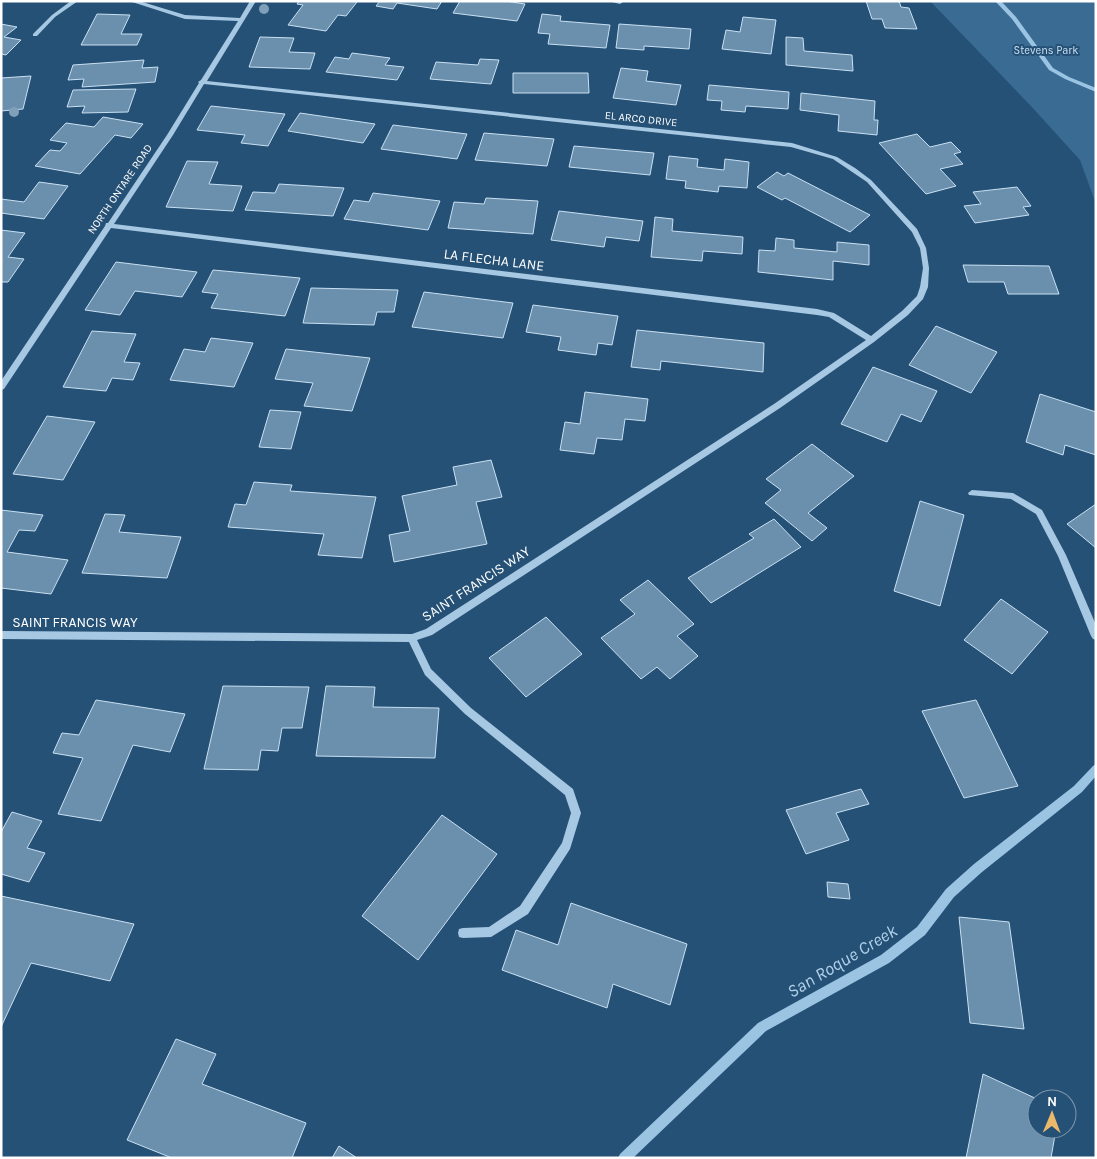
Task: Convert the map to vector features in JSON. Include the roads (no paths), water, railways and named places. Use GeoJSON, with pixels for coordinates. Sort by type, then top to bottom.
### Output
{"type":"FeatureCollection","features":[{"type":"Feature","properties":{"kind":"street"},"geometry":{"type":"LineString","coordinates":[[35,35],[41,26],[75,1]]}},
{"type":"Feature","properties":{"kind":"street"},"geometry":{"type":"LineString","coordinates":[[132,1],[185,17],[242,20]]}},
{"type":"Feature","properties":{"kind":"street","name":"NORTH ONTARE ROAD"},"geometry":{"type":"LineString","coordinates":[[1,386],[170,135],[201,82],[253,1]]}},
{"type":"Feature","properties":{"kind":"street"},"geometry":{"type":"LineString","coordinates":[[611,1],[620,2]]}},
{"type":"Feature","properties":{"kind":"street","name":"EL ARCO DRIVE"},"geometry":{"type":"LineString","coordinates":[[201,82],[792,145],[835,158],[869,181],[915,231],[923,248],[926,268],[924,287],[920,297],[905,313],[871,340]]}},
{"type":"Feature","properties":{"kind":"street","name":"LA FLECHA LANE"},"geometry":{"type":"LineString","coordinates":[[108,225],[817,312],[836,318],[871,340]]}},
{"type":"Feature","properties":{"kind":"street","name":"SAINT FRANCIS WAY"},"geometry":{"type":"LineString","coordinates":[[1,635],[412,638],[437,627],[776,406],[871,340]]}},
{"type":"Feature","properties":{"kind":"street"},"geometry":{"type":"LineString","coordinates":[[972,493],[1013,496],[1039,512],[1062,555],[1096,636]]}},
{"type":"Feature","properties":{"kind":"street"},"geometry":{"type":"LineString","coordinates":[[412,638],[428,672],[468,711],[569,792],[576,813],[566,845],[524,910],[491,932],[463,933]]}},
{"type":"Feature","properties":{"kind":"waterway","name":"San Roque Creek"},"geometry":{"type":"LineString","coordinates":[[998,1],[1014,18],[1051,69],[1096,90]]}},
{"type":"Feature","properties":{"kind":"waterway","name":"San Roque Creek"},"geometry":{"type":"LineString","coordinates":[[624,1158],[762,1027],[885,959],[921,931],[950,893],[978,868],[1078,789],[1096,769]]}},
{"type":"Feature","properties":{"kind":"park label","name":"Stevens Park"},"geometry":{"type":"Point","coordinates":[1046,50]}}]}
